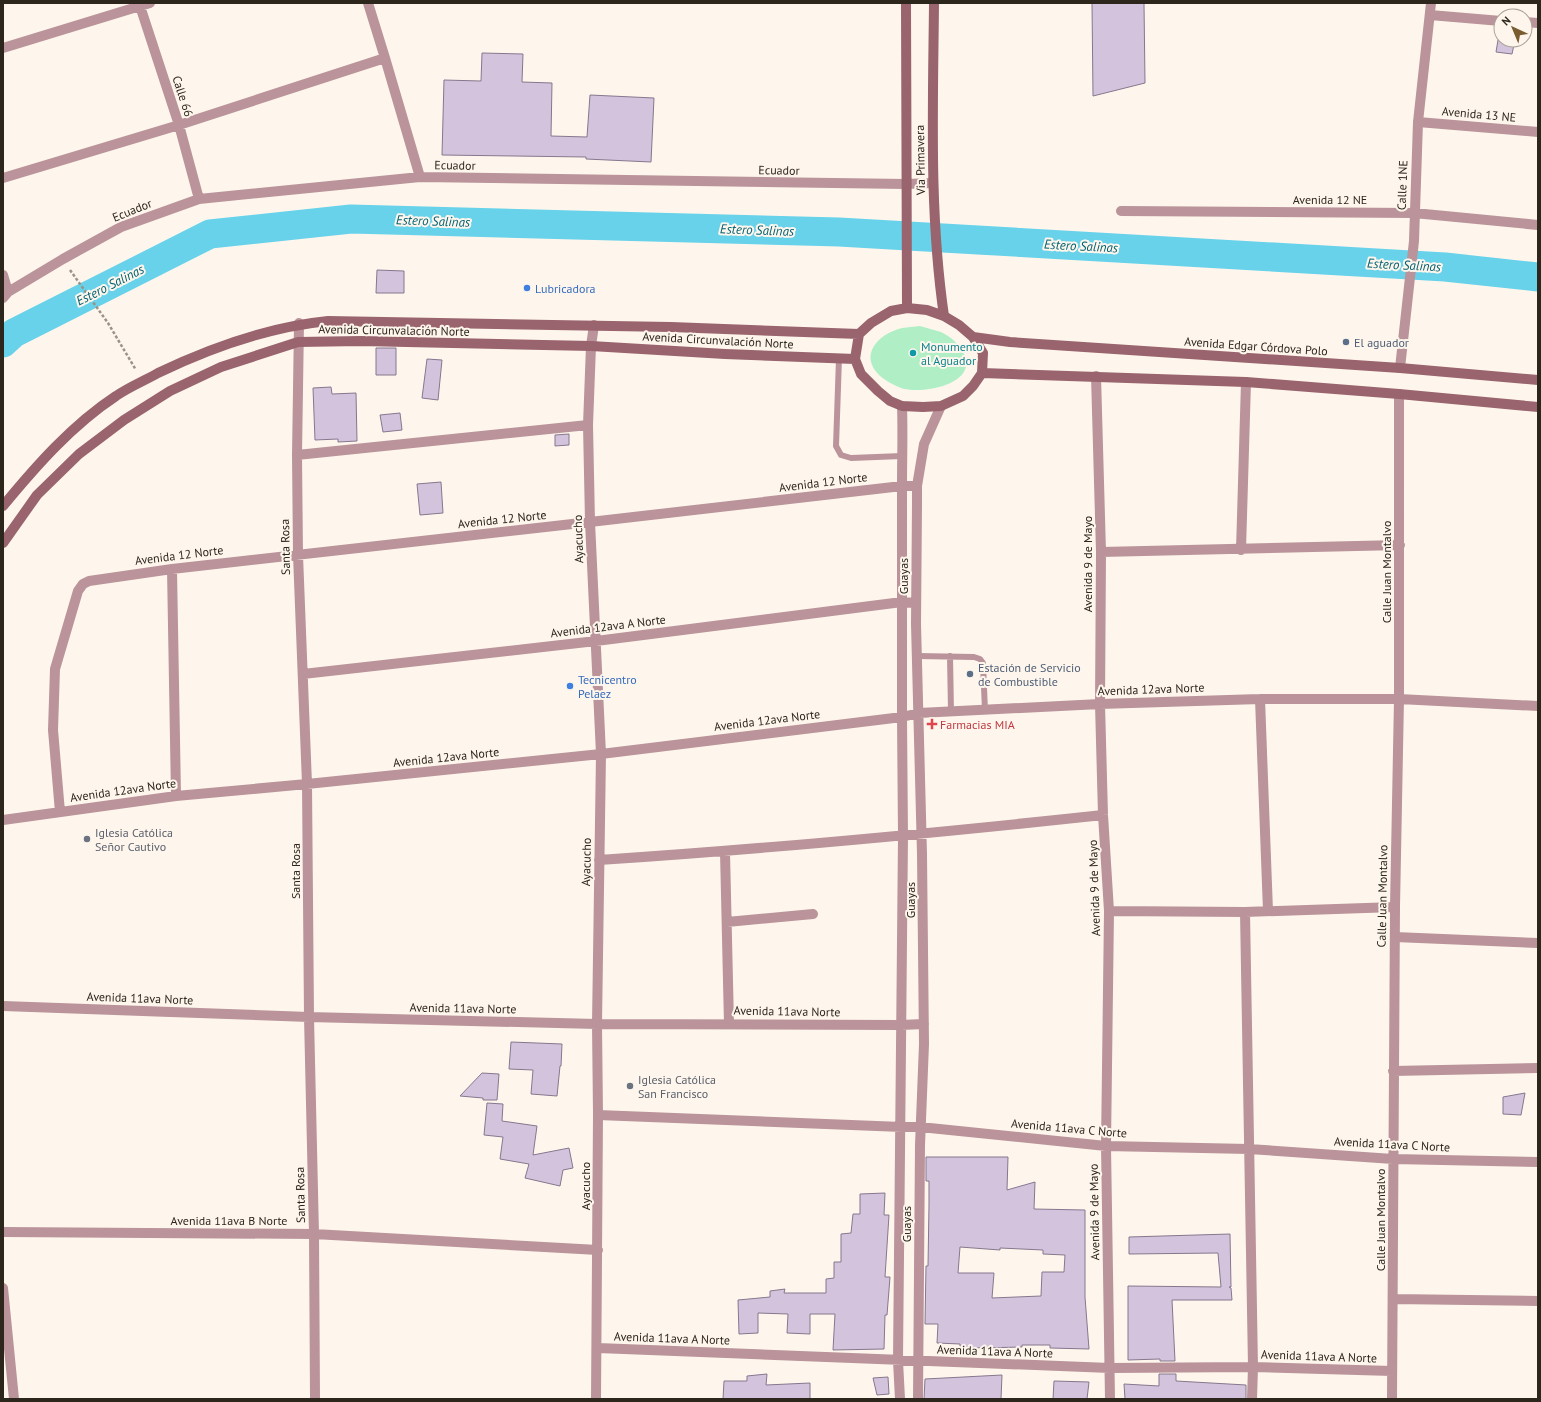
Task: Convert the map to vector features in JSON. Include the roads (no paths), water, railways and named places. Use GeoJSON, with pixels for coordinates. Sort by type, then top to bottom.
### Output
{"type":"FeatureCollection","features":[{"type":"Feature","properties":{"kind":"main road","name":"Via Primavera"},"geometry":{"type":"LineString","coordinates":[[906,3],[907,308]]}},
{"type":"Feature","properties":{"kind":"main road","name":"Via Primavera"},"geometry":{"type":"LineString","coordinates":[[934,3],[933,183],[938,273],[944,316]]}},
{"type":"Feature","properties":{"kind":"main road"},"geometry":{"type":"LineString","coordinates":[[907,308],[927,310],[944,316],[959,325],[973,338],[983,353],[982,373],[973,386],[963,396],[941,406],[902,406],[890,400],[878,391],[861,374],[855,359],[859,334],[871,323],[891,311],[907,308]]}},
{"type":"Feature","properties":{"kind":"main road","name":"Avenida Circunvalación Norte"},"geometry":{"type":"LineString","coordinates":[[3,506],[31,472],[60,442],[92,414],[116,396],[143,381],[210,350],[251,336],[299,324],[328,320],[671,327],[859,334]]}},
{"type":"Feature","properties":{"kind":"main road","name":"Avenida Edgar Córdova Polo"},"geometry":{"type":"LineString","coordinates":[[973,338],[1010,342],[1400,368],[1538,380]]}},
{"type":"Feature","properties":{"kind":"main road","name":"Avenida Circunvalación Norte"},"geometry":{"type":"LineString","coordinates":[[3,543],[36,495],[79,454],[124,420],[170,391],[221,367],[298,342],[361,341],[591,346],[725,354],[855,359]]}},
{"type":"Feature","properties":{"kind":"main road"},"geometry":{"type":"LineString","coordinates":[[982,373],[1246,382],[1538,407]]}},
{"type":"Feature","properties":{"kind":"street"},"geometry":{"type":"LineString","coordinates":[[368,3],[420,177]]}},
{"type":"Feature","properties":{"kind":"street","name":"Calle 1NE"},"geometry":{"type":"LineString","coordinates":[[1400,368],[1414,241],[1418,122],[1431,3]]}},
{"type":"Feature","properties":{"kind":"street"},"geometry":{"type":"LineString","coordinates":[[3,48],[143,4]]}},
{"type":"Feature","properties":{"kind":"street","name":"Calle 66"},"geometry":{"type":"LineString","coordinates":[[143,4],[179,125],[199,199]]}},
{"type":"Feature","properties":{"kind":"street"},"geometry":{"type":"LineString","coordinates":[[1430,15],[1493,20]]}},
{"type":"Feature","properties":{"kind":"street"},"geometry":{"type":"LineString","coordinates":[[3,178],[179,125],[385,58]]}},
{"type":"Feature","properties":{"kind":"street","name":"Avenida 13 NE"},"geometry":{"type":"LineString","coordinates":[[1418,122],[1538,132]]}},
{"type":"Feature","properties":{"kind":"street","name":"Ecuador"},"geometry":{"type":"LineString","coordinates":[[6,295],[62,259],[121,227],[199,199],[420,177],[906,184],[933,183]]}},
{"type":"Feature","properties":{"kind":"street","name":"Avenida 12 NE"},"geometry":{"type":"LineString","coordinates":[[1122,211],[1414,213],[1538,226]]}},
{"type":"Feature","properties":{"kind":"street"},"geometry":{"type":"LineString","coordinates":[[3,275],[6,295]]}},
{"type":"Feature","properties":{"kind":"street","name":"Santa Rosa"},"geometry":{"type":"LineString","coordinates":[[299,324],[297,455],[298,555],[307,784],[315,1399]]}},
{"type":"Feature","properties":{"kind":"street","name":"Ayacucho"},"geometry":{"type":"LineString","coordinates":[[594,325],[591,346],[588,425],[590,522],[601,754],[597,1024],[598,1348],[596,1399]]}},
{"type":"Feature","properties":{"kind":"street","name":"Avenida 9 de Mayo"},"geometry":{"type":"LineString","coordinates":[[1096,376],[1101,552],[1100,704],[1103,815],[1109,911],[1106,1146],[1110,1399]]}},
{"type":"Feature","properties":{"kind":"street"},"geometry":{"type":"LineString","coordinates":[[1241,550],[1246,382]]}},
{"type":"Feature","properties":{"kind":"street","name":"Calle Juan Montalvo"},"geometry":{"type":"LineString","coordinates":[[1392,1399],[1394,937],[1400,699],[1399,394]]}},
{"type":"Feature","properties":{"kind":"street","name":"Guayas"},"geometry":{"type":"LineString","coordinates":[[900,1399],[898,1361],[902,1127],[902,456],[904,439],[902,406]]}},
{"type":"Feature","properties":{"kind":"street","name":"Guayas"},"geometry":{"type":"LineString","coordinates":[[918,1399],[920,1127],[924,1024],[922,834],[916,604],[917,486],[924,444],[941,406]]}},
{"type":"Feature","properties":{"kind":"street"},"geometry":{"type":"LineString","coordinates":[[297,455],[588,425]]}},
{"type":"Feature","properties":{"kind":"street","name":"Avenida 12 Norte"},"geometry":{"type":"LineString","coordinates":[[60,812],[53,730],[55,669],[78,591],[82,584],[89,581],[172,568],[902,486],[917,486]]}},
{"type":"Feature","properties":{"kind":"street"},"geometry":{"type":"LineString","coordinates":[[1101,552],[1241,550],[1400,545]]}},
{"type":"Feature","properties":{"kind":"street"},"geometry":{"type":"LineString","coordinates":[[172,568],[176,796]]}},
{"type":"Feature","properties":{"kind":"street","name":"Avenida 12ava A Norte"},"geometry":{"type":"LineString","coordinates":[[303,674],[596,641],[902,602],[916,604]]}},
{"type":"Feature","properties":{"kind":"street"},"geometry":{"type":"LineString","coordinates":[[1260,699],[1268,911]]}},
{"type":"Feature","properties":{"kind":"street","name":"Avenida 12ava Norte"},"geometry":{"type":"LineString","coordinates":[[3,820],[176,796],[601,754],[902,717],[919,713],[985,711],[1100,704],[1260,699],[1400,699],[1538,706]]}},
{"type":"Feature","properties":{"kind":"street"},"geometry":{"type":"LineString","coordinates":[[599,860],[725,852],[903,836],[1103,815]]}},
{"type":"Feature","properties":{"kind":"street"},"geometry":{"type":"LineString","coordinates":[[725,852],[729,1024]]}},
{"type":"Feature","properties":{"kind":"street"},"geometry":{"type":"LineString","coordinates":[[1109,911],[1246,912],[1395,907]]}},
{"type":"Feature","properties":{"kind":"street"},"geometry":{"type":"LineString","coordinates":[[1246,912],[1253,1367],[1252,1399]]}},
{"type":"Feature","properties":{"kind":"street"},"geometry":{"type":"LineString","coordinates":[[726,922],[813,914]]}},
{"type":"Feature","properties":{"kind":"street"},"geometry":{"type":"LineString","coordinates":[[1394,937],[1538,943]]}},
{"type":"Feature","properties":{"kind":"street","name":"Avenida 11ava Norte"},"geometry":{"type":"LineString","coordinates":[[3,1006],[309,1017],[597,1024],[901,1026],[924,1024]]}},
{"type":"Feature","properties":{"kind":"street"},"geometry":{"type":"LineString","coordinates":[[1393,1071],[1538,1068]]}},
{"type":"Feature","properties":{"kind":"street","name":"Avenida 11ava C Norte"},"geometry":{"type":"LineString","coordinates":[[598,1115],[920,1127],[1106,1146],[1249,1149],[1393,1159],[1538,1162]]}},
{"type":"Feature","properties":{"kind":"street","name":"Avenida 11ava B Norte"},"geometry":{"type":"LineString","coordinates":[[3,1232],[314,1234],[598,1250]]}},
{"type":"Feature","properties":{"kind":"street"},"geometry":{"type":"LineString","coordinates":[[3,1288],[14,1399]]}},
{"type":"Feature","properties":{"kind":"street"},"geometry":{"type":"LineString","coordinates":[[1393,1299],[1538,1301]]}},
{"type":"Feature","properties":{"kind":"street","name":"Avenida 11ava A Norte"},"geometry":{"type":"LineString","coordinates":[[598,1348],[898,1361],[1110,1368],[1253,1367],[1392,1371]]}},
{"type":"Feature","properties":{"kind":"lane"},"geometry":{"type":"LineString","coordinates":[[839,358],[836,446],[841,455],[851,458],[902,456]]}},
{"type":"Feature","properties":{"kind":"lane"},"geometry":{"type":"LineString","coordinates":[[917,656],[974,657],[980,659],[983,663],[985,711]]}},
{"type":"Feature","properties":{"kind":"lane"},"geometry":{"type":"LineString","coordinates":[[950,656],[951,712]]}},
{"type":"Feature","properties":{"kind":"waterway","name":"Estero Salinas"},"geometry":{"type":"LineString","coordinates":[[3,343],[14,333],[210,234],[351,219],[839,232],[1445,267],[1538,277]]}},
{"type":"Feature","properties":{"kind":"place","name":"Lubricadora"},"geometry":{"type":"Point","coordinates":[527,288]}},
{"type":"Feature","properties":{"kind":"place","name":"El aguador"},"geometry":{"type":"Point","coordinates":[1346,342]}},
{"type":"Feature","properties":{"kind":"place","name":"Monumento al Aguador"},"geometry":{"type":"Point","coordinates":[913,353]}},
{"type":"Feature","properties":{"kind":"place","name":"Estación de Servicio de Combustible"},"geometry":{"type":"Point","coordinates":[970,674]}},
{"type":"Feature","properties":{"kind":"place","name":"Tecnicentro Pelaez"},"geometry":{"type":"Point","coordinates":[570,686]}},
{"type":"Feature","properties":{"kind":"place","name":"Farmacias MIA"},"geometry":{"type":"Point","coordinates":[932,724]}},
{"type":"Feature","properties":{"kind":"place","name":"Iglesia Católica Señor Cautivo"},"geometry":{"type":"Point","coordinates":[87,839]}},
{"type":"Feature","properties":{"kind":"place","name":"Iglesia Católica San Francisco"},"geometry":{"type":"Point","coordinates":[630,1086]}}]}
